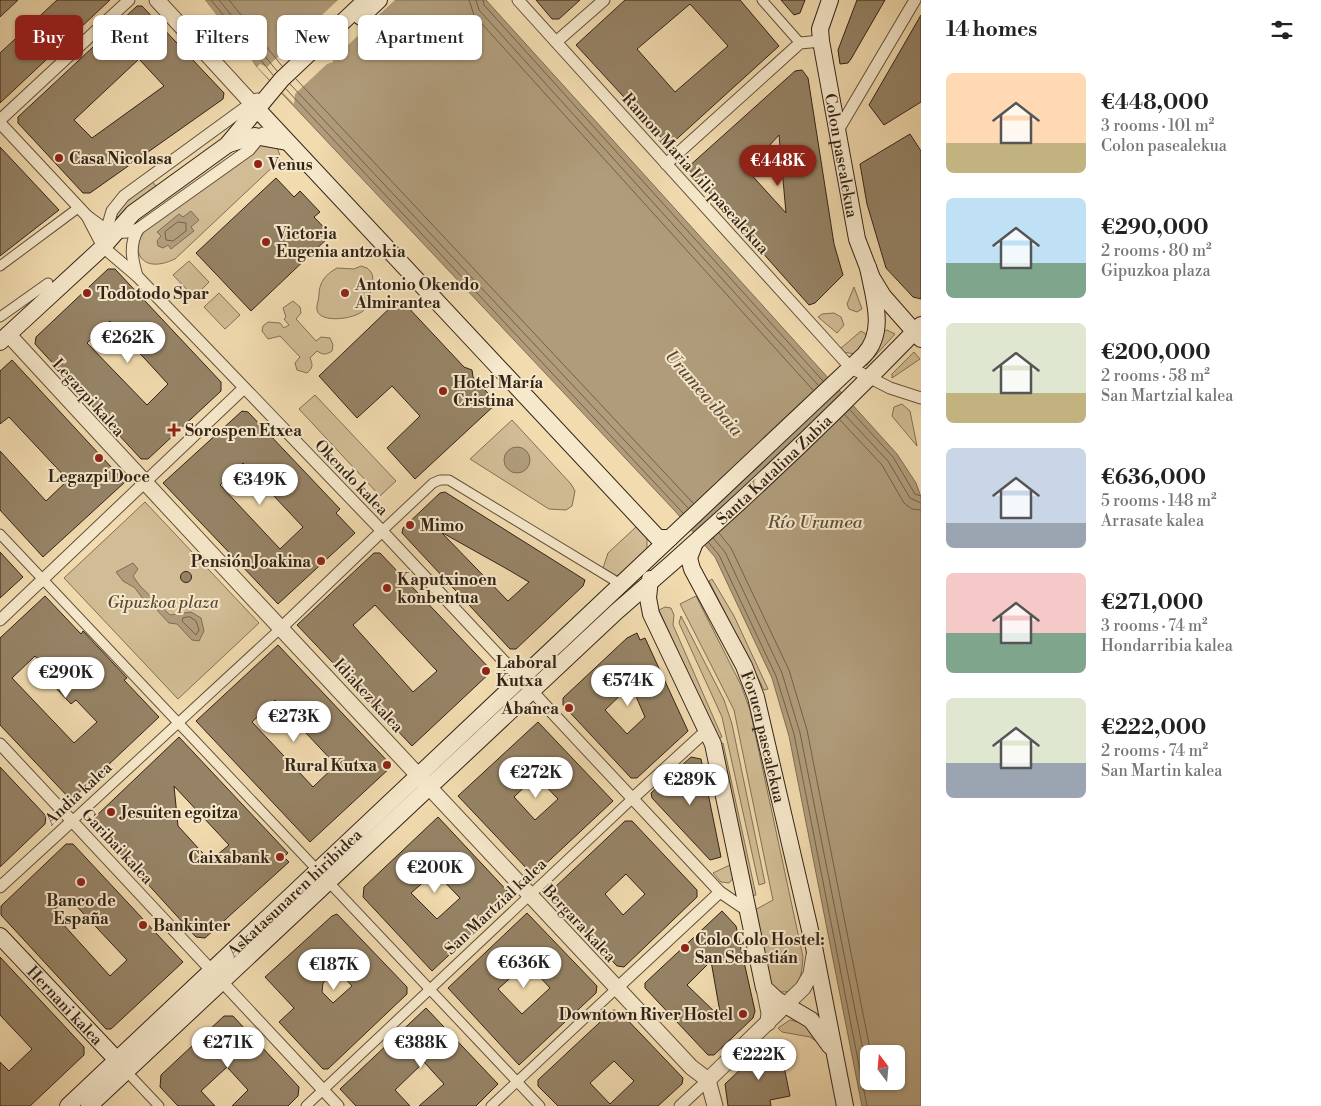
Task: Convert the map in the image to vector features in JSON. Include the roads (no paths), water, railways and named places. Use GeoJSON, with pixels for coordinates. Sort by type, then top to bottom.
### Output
{"type":"FeatureCollection","features":[{"type":"Feature","properties":{"kind":"main road"},"geometry":{"type":"LineString","coordinates":[[227,145],[248,137],[270,104],[278,86],[366,0]]}},
{"type":"Feature","properties":{"kind":"main road"},"geometry":{"type":"LineString","coordinates":[[278,86],[379,0]]}},
{"type":"Feature","properties":{"kind":"main road","name":"Colon pasealekua"},"geometry":{"type":"LineString","coordinates":[[830,0],[820,29],[821,41],[854,227],[868,267]]}},
{"type":"Feature","properties":{"kind":"main road"},"geometry":{"type":"LineString","coordinates":[[260,117],[287,142],[651,530],[661,539],[670,538]]}},
{"type":"Feature","properties":{"kind":"main road"},"geometry":{"type":"LineString","coordinates":[[3,333],[133,213],[227,145],[260,117]]}},
{"type":"Feature","properties":{"kind":"main road"},"geometry":{"type":"LineString","coordinates":[[868,267],[883,296],[919,336]]}},
{"type":"Feature","properties":{"kind":"main road","name":"Santa Katalina Zubia"},"geometry":{"type":"LineString","coordinates":[[621,594],[654,554],[685,523],[870,350],[878,330],[868,267]]}},
{"type":"Feature","properties":{"kind":"main road","name":"Santa Katalina Zubia"},"geometry":{"type":"LineString","coordinates":[[621,594],[650,583],[919,336]]}},
{"type":"Feature","properties":{"kind":"main road"},"geometry":{"type":"LineString","coordinates":[[651,530],[654,540],[648,598],[651,614],[713,744],[764,988],[777,1000],[811,1020],[835,1054]]}},
{"type":"Feature","properties":{"kind":"main road","name":"Foruen pasealekua"},"geometry":{"type":"LineString","coordinates":[[699,539],[689,553],[690,564],[744,666],[756,697],[814,947],[845,1106]]}},
{"type":"Feature","properties":{"kind":"main road","name":"Askatasunaren hiribidea"},"geometry":{"type":"LineString","coordinates":[[89,1106],[126,1064],[217,976],[527,685],[621,594]]}},
{"type":"Feature","properties":{"kind":"main road","name":"Hernani kalea"},"geometry":{"type":"LineString","coordinates":[[0,936],[126,1064]]}},
{"type":"Feature","properties":{"kind":"main road","name":"Askatasunaren hiribidea"},"geometry":{"type":"LineString","coordinates":[[68,1106],[126,1064]]}},
{"type":"Feature","properties":{"kind":"street"},"geometry":{"type":"LineString","coordinates":[[108,237],[82,212],[0,122],[129,0]]}},
{"type":"Feature","properties":{"kind":"street"},"geometry":{"type":"LineString","coordinates":[[158,0],[260,117]]}},
{"type":"Feature","properties":{"kind":"street","name":"Ramon Maria Lili pasealekua"},"geometry":{"type":"LineString","coordinates":[[518,0],[851,368],[870,379],[921,398]]}},
{"type":"Feature","properties":{"kind":"street"},"geometry":{"type":"LineString","coordinates":[[556,42],[604,0]]}},
{"type":"Feature","properties":{"kind":"street"},"geometry":{"type":"LineString","coordinates":[[762,0],[800,43]]}},
{"type":"Feature","properties":{"kind":"street"},"geometry":{"type":"LineString","coordinates":[[837,132],[915,0]]}},
{"type":"Feature","properties":{"kind":"street"},"geometry":{"type":"LineString","coordinates":[[666,164],[800,43],[821,41]]}},
{"type":"Feature","properties":{"kind":"street"},"geometry":{"type":"LineString","coordinates":[[108,237],[138,229],[249,150],[260,117],[278,86]]}},
{"type":"Feature","properties":{"kind":"street"},"geometry":{"type":"LineString","coordinates":[[108,237],[112,211],[124,196],[260,117]]}},
{"type":"Feature","properties":{"kind":"street"},"geometry":{"type":"LineString","coordinates":[[0,266],[82,212]]}},
{"type":"Feature","properties":{"kind":"street","name":"Okendo kalea"},"geometry":{"type":"LineString","coordinates":[[82,212],[108,237],[137,276],[382,531],[720,892],[748,911]]}},
{"type":"Feature","properties":{"kind":"street"},"geometry":{"type":"LineString","coordinates":[[137,276],[132,248],[133,238],[138,229]]}},
{"type":"Feature","properties":{"kind":"street"},"geometry":{"type":"LineString","coordinates":[[0,317],[48,283]]}},
{"type":"Feature","properties":{"kind":"street","name":"Legazpi kalea"},"geometry":{"type":"LineString","coordinates":[[3,333],[145,484]]}},
{"type":"Feature","properties":{"kind":"street"},"geometry":{"type":"LineString","coordinates":[[0,620],[244,388]]}},
{"type":"Feature","properties":{"kind":"street"},"geometry":{"type":"LineString","coordinates":[[178,723],[433,483],[440,480],[449,480],[621,594]]}},
{"type":"Feature","properties":{"kind":"street"},"geometry":{"type":"LineString","coordinates":[[145,484],[282,627]]}},
{"type":"Feature","properties":{"kind":"street"},"geometry":{"type":"LineString","coordinates":[[0,534],[540,1106]]}},
{"type":"Feature","properties":{"kind":"street","name":"Idiakez kalea"},"geometry":{"type":"LineString","coordinates":[[282,627],[425,781]]}},
{"type":"Feature","properties":{"kind":"street","name":"Andia kalea"},"geometry":{"type":"LineString","coordinates":[[0,887],[178,723]]}},
{"type":"Feature","properties":{"kind":"street","name":"San Martzial kalea"},"geometry":{"type":"LineString","coordinates":[[306,1106],[707,730]]}},
{"type":"Feature","properties":{"kind":"street","name":"Garibai kalea"},"geometry":{"type":"LineString","coordinates":[[0,744],[338,1106]]}},
{"type":"Feature","properties":{"kind":"street","name":"Bergara kalea"},"geometry":{"type":"LineString","coordinates":[[425,781],[691,1067],[708,1080]]}},
{"type":"Feature","properties":{"kind":"street"},"geometry":{"type":"LineString","coordinates":[[491,1106],[720,892]]}},
{"type":"Feature","properties":{"kind":"street"},"geometry":{"type":"LineString","coordinates":[[680,1106],[803,988],[811,974],[814,947]]}},
{"type":"Feature","properties":{"kind":"street"},"geometry":{"type":"LineString","coordinates":[[764,988],[769,1013],[768,1023]]}},
{"type":"Feature","properties":{"kind":"street"},"geometry":{"type":"LineString","coordinates":[[126,1064],[160,1106]]}},
{"type":"Feature","properties":{"kind":"street"},"geometry":{"type":"LineString","coordinates":[[708,1080],[715,1106]]}},
{"type":"Feature","properties":{"kind":"water","name":"Río Urumea"},"geometry":{"type":"Polygon","coordinates":[[[205,0],[486,0],[897,454],[916,483],[921,497],[921,1106],[862,1106],[789,736],[772,678],[715,557],[675,511],[257,67],[252,60],[267,60],[267,15],[217,15],[205,0]]]}},
{"type":"Feature","properties":{"kind":"water"},"geometry":{"type":"Polygon","coordinates":[[[191,211],[199,220],[191,227],[194,231],[171,249],[168,245],[163,248],[158,246],[157,241],[161,236],[157,232],[179,214],[183,217],[191,211]]]}},
{"type":"Feature","properties":{"kind":"water"},"geometry":{"type":"Polygon","coordinates":[[[517,447],[526,451],[530,460],[526,469],[517,473],[508,469],[504,460],[508,451],[517,447]]]}},
{"type":"Feature","properties":{"kind":"water"},"geometry":{"type":"Polygon","coordinates":[[[133,563],[138,569],[133,576],[140,586],[170,615],[191,612],[201,618],[204,631],[199,641],[192,640],[177,624],[169,623],[156,609],[146,603],[135,588],[123,581],[116,572],[133,563]]]}},
{"type":"Feature","properties":{"kind":"place","name":"Casa Nicolasa"},"geometry":{"type":"Point","coordinates":[59,158]}},
{"type":"Feature","properties":{"kind":"place","name":"Venus"},"geometry":{"type":"Point","coordinates":[258,164]}},
{"type":"Feature","properties":{"kind":"place","name":"Victoria Eugenia antzokia"},"geometry":{"type":"Point","coordinates":[266,242]}},
{"type":"Feature","properties":{"kind":"place","name":"Todotodo Spar"},"geometry":{"type":"Point","coordinates":[87,293]}},
{"type":"Feature","properties":{"kind":"place","name":"Antonio Okendo Almirantea"},"geometry":{"type":"Point","coordinates":[345,293]}},
{"type":"Feature","properties":{"kind":"place","name":"Hotel María Cristina"},"geometry":{"type":"Point","coordinates":[443,391]}},
{"type":"Feature","properties":{"kind":"place","name":"Sorospen Etxea"},"geometry":{"type":"Point","coordinates":[174,430]}},
{"type":"Feature","properties":{"kind":"place","name":"Legazpi Doce"},"geometry":{"type":"Point","coordinates":[99,458]}},
{"type":"Feature","properties":{"kind":"place","name":"Mimo"},"geometry":{"type":"Point","coordinates":[410,525]}},
{"type":"Feature","properties":{"kind":"place","name":"Pensión Joakina"},"geometry":{"type":"Point","coordinates":[321,561]}},
{"type":"Feature","properties":{"kind":"place","name":"Kaputxinoen konbentua"},"geometry":{"type":"Point","coordinates":[387,588]}},
{"type":"Feature","properties":{"kind":"place","name":"Laboral Kutxa"},"geometry":{"type":"Point","coordinates":[486,671]}},
{"type":"Feature","properties":{"kind":"place","name":"Abanca"},"geometry":{"type":"Point","coordinates":[569,708]}},
{"type":"Feature","properties":{"kind":"place","name":"Rural Kutxa"},"geometry":{"type":"Point","coordinates":[387,765]}},
{"type":"Feature","properties":{"kind":"place","name":"Jesuiten egoitza"},"geometry":{"type":"Point","coordinates":[111,812]}},
{"type":"Feature","properties":{"kind":"place","name":"Caixabank"},"geometry":{"type":"Point","coordinates":[280,857]}},
{"type":"Feature","properties":{"kind":"place","name":"Banco de España"},"geometry":{"type":"Point","coordinates":[81,882]}},
{"type":"Feature","properties":{"kind":"place","name":"Bankinter"},"geometry":{"type":"Point","coordinates":[143,925]}},
{"type":"Feature","properties":{"kind":"place","name":"Colo Colo Hostel: San Sebastián"},"geometry":{"type":"Point","coordinates":[685,948]}},
{"type":"Feature","properties":{"kind":"place","name":"Downtown River Hostel"},"geometry":{"type":"Point","coordinates":[743,1014]}},
{"type":"Feature","properties":{"kind":"water label","name":"Urumea ibaia"},"geometry":{"type":"Point","coordinates":[704,393]}},
{"type":"Feature","properties":{"kind":"park label","name":"Gipuzkoa plaza"},"geometry":{"type":"Point","coordinates":[163,602]}}]}
